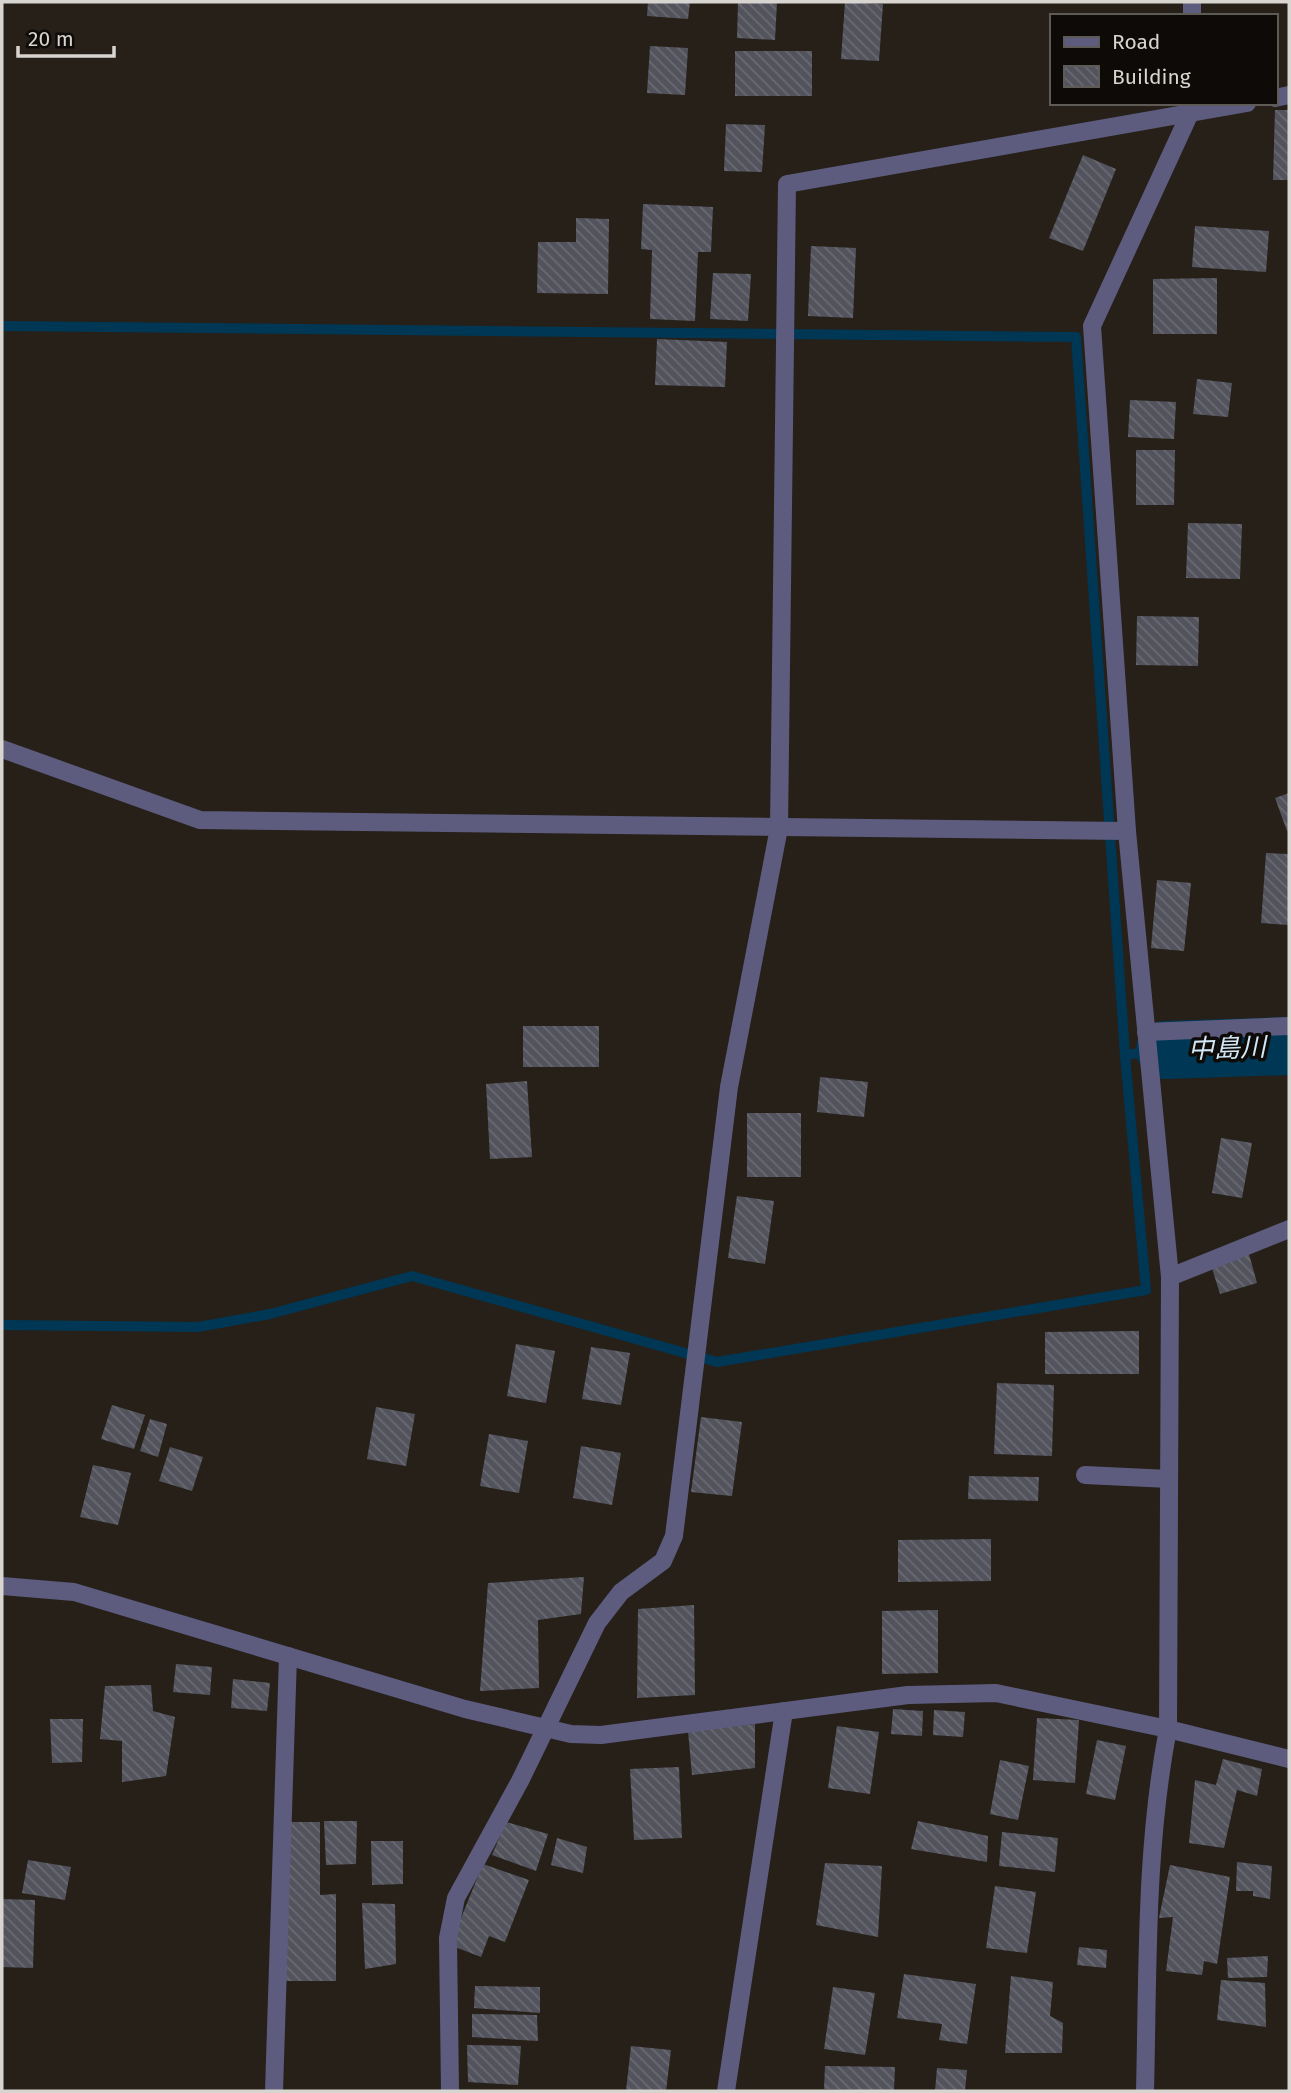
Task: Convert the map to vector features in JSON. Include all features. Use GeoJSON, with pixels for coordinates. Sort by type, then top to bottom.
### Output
{"type":"FeatureCollection","features":[{"type":"Feature","properties":{"kind":"street"},"geometry":{"type":"LineString","coordinates":[[450,2091],[448,1938],[456,1898],[546,1728],[597,1623],[621,1592],[663,1561],[674,1536],[729,1087],[779,828],[787,184],[1190,108],[1224,105]]}},
{"type":"Feature","properties":{"kind":"street"},"geometry":{"type":"LineString","coordinates":[[1145,2091],[1149,1875],[1158,1780],[1168,1729],[1170,1277],[1126,831],[1092,326],[1190,108]]}},
{"type":"Feature","properties":{"kind":"street"},"geometry":{"type":"LineString","coordinates":[[2,749],[200,820],[1126,831]]}},
{"type":"Feature","properties":{"kind":"street"},"geometry":{"type":"LineString","coordinates":[[1146,1033],[1289,1026]]}},
{"type":"Feature","properties":{"kind":"street"},"geometry":{"type":"LineString","coordinates":[[1170,1277],[1289,1229]]}},
{"type":"Feature","properties":{"kind":"street"},"geometry":{"type":"LineString","coordinates":[[1085,1475],[1169,1479]]}},
{"type":"Feature","properties":{"kind":"street"},"geometry":{"type":"LineString","coordinates":[[2,1586],[74,1592],[465,1709],[571,1734],[601,1735],[908,1695],[996,1693],[1168,1729],[1289,1759]]}},
{"type":"Feature","properties":{"kind":"street"},"geometry":{"type":"LineString","coordinates":[[274,2091],[288,1656]]}},
{"type":"Feature","properties":{"kind":"street"},"geometry":{"type":"LineString","coordinates":[[726,2091],[784,1711]]}},
{"type":"Feature","properties":{"kind":"building"},"geometry":{"type":"Polygon","coordinates":[[[648,2],[690,2],[688,19],[647,16],[648,2]]]}},
{"type":"Feature","properties":{"kind":"building"},"geometry":{"type":"Polygon","coordinates":[[[738,2],[777,2],[775,40],[737,38],[738,2]]]}},
{"type":"Feature","properties":{"kind":"building"},"geometry":{"type":"Polygon","coordinates":[[[845,2],[883,4],[879,61],[841,59],[845,2]]]}},
{"type":"Feature","properties":{"kind":"building"},"geometry":{"type":"Polygon","coordinates":[[[650,46],[688,48],[685,95],[647,93],[650,46]]]}},
{"type":"Feature","properties":{"kind":"building"},"geometry":{"type":"Polygon","coordinates":[[[735,51],[812,51],[812,96],[735,96],[735,51]]]}},
{"type":"Feature","properties":{"kind":"building"},"geometry":{"type":"Polygon","coordinates":[[[1275,110],[1289,110],[1289,180],[1273,180],[1275,110]]]}},
{"type":"Feature","properties":{"kind":"building"},"geometry":{"type":"Polygon","coordinates":[[[726,124],[765,125],[762,172],[724,171],[726,124]]]}},
{"type":"Feature","properties":{"kind":"building"},"geometry":{"type":"Polygon","coordinates":[[[1083,155],[1116,169],[1083,251],[1049,238],[1083,155]]]}},
{"type":"Feature","properties":{"kind":"building"},"geometry":{"type":"Polygon","coordinates":[[[643,204],[713,207],[711,252],[698,252],[695,321],[650,319],[652,250],[641,249],[643,204]]]}},
{"type":"Feature","properties":{"kind":"building"},"geometry":{"type":"Polygon","coordinates":[[[576,218],[609,219],[608,294],[537,293],[538,242],[576,242],[576,218]]]}},
{"type":"Feature","properties":{"kind":"building"},"geometry":{"type":"Polygon","coordinates":[[[1195,226],[1269,231],[1266,272],[1192,267],[1195,226]]]}},
{"type":"Feature","properties":{"kind":"building"},"geometry":{"type":"Polygon","coordinates":[[[811,246],[856,248],[853,318],[808,316],[811,246]]]}},
{"type":"Feature","properties":{"kind":"building"},"geometry":{"type":"Polygon","coordinates":[[[713,273],[751,274],[748,321],[710,319],[713,273]]]}},
{"type":"Feature","properties":{"kind":"building"},"geometry":{"type":"Polygon","coordinates":[[[1217,278],[1217,334],[1153,334],[1153,279],[1217,278]]]}},
{"type":"Feature","properties":{"kind":"building"},"geometry":{"type":"Polygon","coordinates":[[[657,339],[727,342],[725,387],[655,385],[657,339]]]}},
{"type":"Feature","properties":{"kind":"building"},"geometry":{"type":"Polygon","coordinates":[[[1197,379],[1232,383],[1228,417],[1193,414],[1197,379]]]}},
{"type":"Feature","properties":{"kind":"building"},"geometry":{"type":"Polygon","coordinates":[[[1130,400],[1176,402],[1174,439],[1128,437],[1130,400]]]}},
{"type":"Feature","properties":{"kind":"building"},"geometry":{"type":"Polygon","coordinates":[[[1136,450],[1175,450],[1174,505],[1136,505],[1136,450]]]}},
{"type":"Feature","properties":{"kind":"building"},"geometry":{"type":"Polygon","coordinates":[[[1188,523],[1242,524],[1240,579],[1186,578],[1188,523]]]}},
{"type":"Feature","properties":{"kind":"building"},"geometry":{"type":"Polygon","coordinates":[[[1137,616],[1199,617],[1198,666],[1136,665],[1137,616]]]}},
{"type":"Feature","properties":{"kind":"building"},"geometry":{"type":"Polygon","coordinates":[[[1289,793],[1289,830],[1287,831],[1275,798],[1289,793]]]}},
{"type":"Feature","properties":{"kind":"building"},"geometry":{"type":"Polygon","coordinates":[[[1266,853],[1289,854],[1289,925],[1261,923],[1266,853]]]}},
{"type":"Feature","properties":{"kind":"building"},"geometry":{"type":"Polygon","coordinates":[[[1157,880],[1191,883],[1184,951],[1151,948],[1157,880]]]}},
{"type":"Feature","properties":{"kind":"building"},"geometry":{"type":"Polygon","coordinates":[[[523,1026],[599,1026],[599,1067],[523,1067],[523,1026]]]}},
{"type":"Feature","properties":{"kind":"building"},"geometry":{"type":"Polygon","coordinates":[[[820,1077],[868,1082],[864,1117],[817,1112],[820,1077]]]}},
{"type":"Feature","properties":{"kind":"building"},"geometry":{"type":"Polygon","coordinates":[[[527,1081],[532,1157],[490,1159],[486,1084],[527,1081]]]}},
{"type":"Feature","properties":{"kind":"building"},"geometry":{"type":"Polygon","coordinates":[[[747,1113],[801,1113],[801,1177],[747,1177],[747,1113]]]}},
{"type":"Feature","properties":{"kind":"building"},"geometry":{"type":"Polygon","coordinates":[[[1221,1138],[1252,1143],[1242,1198],[1212,1193],[1221,1138]]]}},
{"type":"Feature","properties":{"kind":"building"},"geometry":{"type":"Polygon","coordinates":[[[737,1196],[774,1201],[765,1264],[728,1258],[737,1196]]]}},
{"type":"Feature","properties":{"kind":"building"},"geometry":{"type":"Polygon","coordinates":[[[1249,1254],[1257,1283],[1220,1294],[1211,1265],[1249,1254]]]}},
{"type":"Feature","properties":{"kind":"building"},"geometry":{"type":"Polygon","coordinates":[[[1139,1331],[1139,1374],[1045,1374],[1045,1332],[1139,1331]]]}},
{"type":"Feature","properties":{"kind":"building"},"geometry":{"type":"Polygon","coordinates":[[[516,1344],[555,1351],[546,1403],[507,1396],[516,1344]]]}},
{"type":"Feature","properties":{"kind":"building"},"geometry":{"type":"Polygon","coordinates":[[[591,1347],[630,1353],[621,1405],[582,1399],[591,1347]]]}},
{"type":"Feature","properties":{"kind":"building"},"geometry":{"type":"Polygon","coordinates":[[[997,1383],[1054,1385],[1052,1456],[994,1454],[997,1383]]]}},
{"type":"Feature","properties":{"kind":"building"},"geometry":{"type":"Polygon","coordinates":[[[112,1405],[145,1415],[134,1449],[101,1439],[112,1405]]]}},
{"type":"Feature","properties":{"kind":"building"},"geometry":{"type":"Polygon","coordinates":[[[376,1407],[415,1414],[406,1466],[367,1459],[376,1407]]]}},
{"type":"Feature","properties":{"kind":"building"},"geometry":{"type":"Polygon","coordinates":[[[701,1417],[742,1422],[732,1496],[691,1492],[701,1417]]]}},
{"type":"Feature","properties":{"kind":"building"},"geometry":{"type":"Polygon","coordinates":[[[150,1419],[167,1424],[158,1457],[140,1451],[150,1419]]]}},
{"type":"Feature","properties":{"kind":"building"},"geometry":{"type":"Polygon","coordinates":[[[489,1434],[528,1441],[519,1493],[480,1486],[489,1434]]]}},
{"type":"Feature","properties":{"kind":"building"},"geometry":{"type":"Polygon","coordinates":[[[581,1446],[621,1453],[612,1505],[573,1498],[581,1446]]]}},
{"type":"Feature","properties":{"kind":"building"},"geometry":{"type":"Polygon","coordinates":[[[170,1447],[203,1457],[192,1491],[159,1481],[170,1447]]]}},
{"type":"Feature","properties":{"kind":"building"},"geometry":{"type":"Polygon","coordinates":[[[93,1465],[131,1473],[118,1525],[80,1517],[93,1465]]]}},
{"type":"Feature","properties":{"kind":"building"},"geometry":{"type":"Polygon","coordinates":[[[969,1476],[1039,1477],[1038,1501],[968,1499],[969,1476]]]}},
{"type":"Feature","properties":{"kind":"building"},"geometry":{"type":"Polygon","coordinates":[[[991,1539],[991,1581],[898,1582],[898,1540],[991,1539]]]}},
{"type":"Feature","properties":{"kind":"building"},"geometry":{"type":"Polygon","coordinates":[[[584,1577],[581,1614],[538,1620],[539,1688],[480,1691],[488,1583],[584,1577]]]}},
{"type":"Feature","properties":{"kind":"building"},"geometry":{"type":"Polygon","coordinates":[[[694,1605],[695,1695],[637,1698],[638,1609],[694,1605]]]}},
{"type":"Feature","properties":{"kind":"building"},"geometry":{"type":"Polygon","coordinates":[[[938,1610],[938,1673],[882,1674],[882,1611],[938,1610]]]}},
{"type":"Feature","properties":{"kind":"building"},"geometry":{"type":"Polygon","coordinates":[[[176,1664],[212,1667],[210,1695],[173,1692],[176,1664]]]}},
{"type":"Feature","properties":{"kind":"building"},"geometry":{"type":"Polygon","coordinates":[[[233,1679],[270,1683],[267,1711],[231,1708],[233,1679]]]}},
{"type":"Feature","properties":{"kind":"building"},"geometry":{"type":"Polygon","coordinates":[[[151,1685],[153,1711],[175,1717],[166,1776],[122,1782],[122,1741],[100,1739],[105,1686],[151,1685]]]}},
{"type":"Feature","properties":{"kind":"building"},"geometry":{"type":"Polygon","coordinates":[[[893,1709],[923,1711],[922,1736],[891,1734],[893,1709]]]}},
{"type":"Feature","properties":{"kind":"building"},"geometry":{"type":"Polygon","coordinates":[[[934,1710],[965,1712],[963,1737],[933,1735],[934,1710]]]}},
{"type":"Feature","properties":{"kind":"building"},"geometry":{"type":"Polygon","coordinates":[[[1037,1718],[1079,1720],[1075,1783],[1033,1780],[1037,1718]]]}},
{"type":"Feature","properties":{"kind":"building"},"geometry":{"type":"Polygon","coordinates":[[[50,1719],[83,1719],[82,1762],[52,1763],[50,1719]]]}},
{"type":"Feature","properties":{"kind":"building"},"geometry":{"type":"Polygon","coordinates":[[[755,1724],[755,1768],[692,1775],[688,1731],[755,1724]]]}},
{"type":"Feature","properties":{"kind":"building"},"geometry":{"type":"Polygon","coordinates":[[[837,1726],[879,1732],[870,1794],[828,1788],[837,1726]]]}},
{"type":"Feature","properties":{"kind":"building"},"geometry":{"type":"Polygon","coordinates":[[[1097,1740],[1126,1746],[1115,1800],[1086,1794],[1097,1740]]]}},
{"type":"Feature","properties":{"kind":"building"},"geometry":{"type":"Polygon","coordinates":[[[1223,1759],[1262,1769],[1257,1796],[1237,1790],[1224,1848],[1189,1843],[1195,1780],[1216,1785],[1223,1759]]]}},
{"type":"Feature","properties":{"kind":"building"},"geometry":{"type":"Polygon","coordinates":[[[1000,1760],[1029,1766],[1018,1820],[990,1814],[1000,1760]]]}},
{"type":"Feature","properties":{"kind":"building"},"geometry":{"type":"Polygon","coordinates":[[[679,1767],[682,1838],[634,1840],[630,1769],[679,1767]]]}},
{"type":"Feature","properties":{"kind":"building"},"geometry":{"type":"Polygon","coordinates":[[[324,1821],[357,1821],[356,1864],[326,1865],[324,1821]]]}},
{"type":"Feature","properties":{"kind":"building"},"geometry":{"type":"Polygon","coordinates":[[[918,1821],[988,1836],[987,1862],[911,1849],[918,1821]]]}},
{"type":"Feature","properties":{"kind":"building"},"geometry":{"type":"Polygon","coordinates":[[[286,1822],[320,1822],[320,1895],[336,1894],[336,1981],[286,1981],[286,1822]]]}},
{"type":"Feature","properties":{"kind":"building"},"geometry":{"type":"Polygon","coordinates":[[[506,1822],[548,1834],[536,1871],[492,1855],[506,1822]]]}},
{"type":"Feature","properties":{"kind":"building"},"geometry":{"type":"Polygon","coordinates":[[[1002,1832],[1058,1838],[1055,1872],[999,1866],[1002,1832]]]}},
{"type":"Feature","properties":{"kind":"building"},"geometry":{"type":"Polygon","coordinates":[[[557,1838],[587,1847],[583,1873],[551,1865],[557,1838]]]}},
{"type":"Feature","properties":{"kind":"building"},"geometry":{"type":"Polygon","coordinates":[[[371,1841],[403,1841],[403,1884],[372,1885],[371,1841]]]}},
{"type":"Feature","properties":{"kind":"building"},"geometry":{"type":"Polygon","coordinates":[[[28,1860],[71,1867],[65,1900],[22,1893],[28,1860]]]}},
{"type":"Feature","properties":{"kind":"building"},"geometry":{"type":"Polygon","coordinates":[[[1237,1862],[1272,1866],[1270,1899],[1253,1896],[1253,1891],[1236,1891],[1237,1862]]]}},
{"type":"Feature","properties":{"kind":"building"},"geometry":{"type":"Polygon","coordinates":[[[825,1863],[882,1866],[878,1937],[816,1925],[825,1863]]]}},
{"type":"Feature","properties":{"kind":"building"},"geometry":{"type":"Polygon","coordinates":[[[483,1864],[529,1880],[505,1942],[489,1936],[481,1957],[450,1945],[483,1864]]]}},
{"type":"Feature","properties":{"kind":"building"},"geometry":{"type":"Polygon","coordinates":[[[1170,1865],[1230,1877],[1217,1964],[1204,1961],[1202,1975],[1166,1971],[1173,1917],[1159,1918],[1170,1865]]]}},
{"type":"Feature","properties":{"kind":"building"},"geometry":{"type":"Polygon","coordinates":[[[995,1886],[1036,1892],[1027,1953],[986,1948],[995,1886]]]}},
{"type":"Feature","properties":{"kind":"building"},"geometry":{"type":"Polygon","coordinates":[[[2,1899],[35,1900],[33,1968],[2,1967],[2,1899]]]}},
{"type":"Feature","properties":{"kind":"building"},"geometry":{"type":"Polygon","coordinates":[[[362,1903],[395,1904],[396,1964],[365,1969],[362,1903]]]}},
{"type":"Feature","properties":{"kind":"building"},"geometry":{"type":"Polygon","coordinates":[[[1079,1947],[1107,1950],[1106,1968],[1077,1965],[1079,1947]]]}},
{"type":"Feature","properties":{"kind":"building"},"geometry":{"type":"Polygon","coordinates":[[[1268,1956],[1267,1977],[1228,1978],[1227,1958],[1268,1956]]]}},
{"type":"Feature","properties":{"kind":"building"},"geometry":{"type":"Polygon","coordinates":[[[904,1974],[976,1984],[967,2044],[939,2040],[942,2024],[897,2018],[904,1974]]]}},
{"type":"Feature","properties":{"kind":"building"},"geometry":{"type":"Polygon","coordinates":[[[1011,1976],[1053,1982],[1050,2016],[1063,2023],[1062,2053],[1005,2053],[1011,1976]]]}},
{"type":"Feature","properties":{"kind":"building"},"geometry":{"type":"Polygon","coordinates":[[[1221,1980],[1265,1983],[1266,2027],[1217,2020],[1221,1980]]]}},
{"type":"Feature","properties":{"kind":"building"},"geometry":{"type":"Polygon","coordinates":[[[475,1986],[540,1987],[540,2013],[474,2008],[475,1986]]]}},
{"type":"Feature","properties":{"kind":"building"},"geometry":{"type":"Polygon","coordinates":[[[833,1987],[875,1993],[865,2055],[824,2049],[833,1987]]]}},
{"type":"Feature","properties":{"kind":"building"},"geometry":{"type":"Polygon","coordinates":[[[472,2014],[537,2015],[538,2041],[472,2037],[472,2014]]]}},
{"type":"Feature","properties":{"kind":"building"},"geometry":{"type":"Polygon","coordinates":[[[467,2045],[521,2046],[518,2085],[468,2082],[467,2045]]]}},
{"type":"Feature","properties":{"kind":"building"},"geometry":{"type":"Polygon","coordinates":[[[631,2046],[671,2050],[666,2091],[626,2091],[631,2046]]]}},
{"type":"Feature","properties":{"kind":"building"},"geometry":{"type":"Polygon","coordinates":[[[825,2066],[895,2067],[894,2091],[824,2089],[825,2066]]]}},
{"type":"Feature","properties":{"kind":"building"},"geometry":{"type":"Polygon","coordinates":[[[937,2068],[967,2070],[965,2091],[935,2091],[937,2068]]]}},
{"type":"Feature","properties":{"kind":"waterway"},"geometry":{"type":"LineString","coordinates":[[2,326],[1076,337],[1125,1055]]}},
{"type":"Feature","properties":{"kind":"waterway","name":"中島川"},"geometry":{"type":"LineString","coordinates":[[1165,1050],[1289,1046]]}},
{"type":"Feature","properties":{"kind":"waterway"},"geometry":{"type":"LineString","coordinates":[[2,1325],[198,1327],[270,1314],[412,1276],[717,1362],[1146,1290],[1125,1055],[1165,1050]]}}]}
